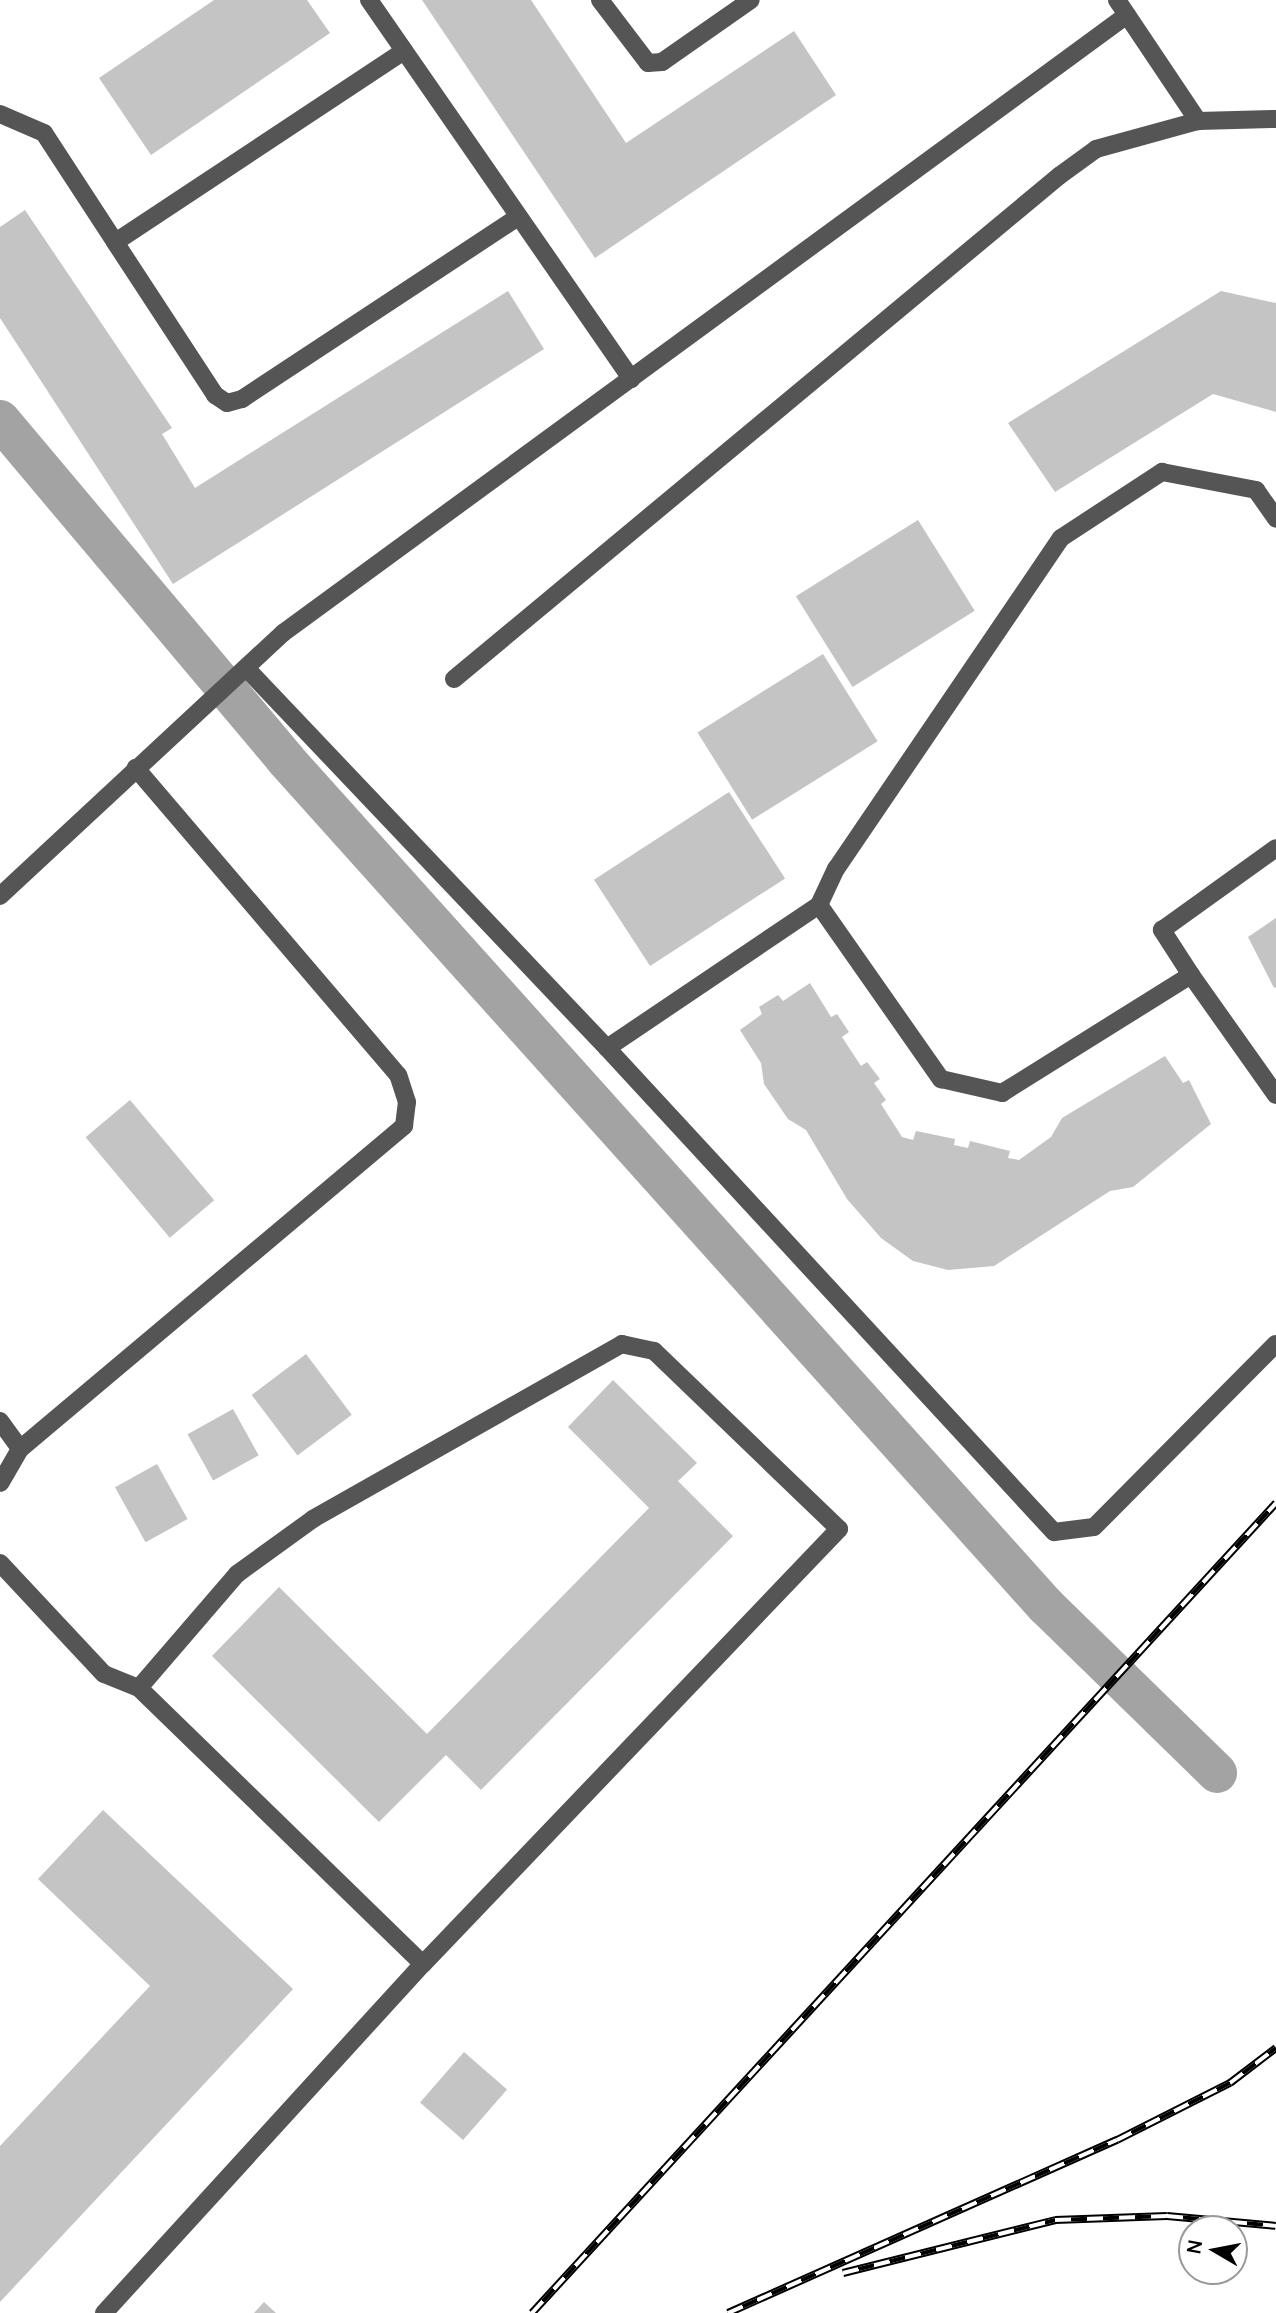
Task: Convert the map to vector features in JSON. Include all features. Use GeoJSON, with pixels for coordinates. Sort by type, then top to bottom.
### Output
{"type":"FeatureCollection","features":[{"type":"Feature","properties":{"kind":"street"},"geometry":{"type":"LineString","coordinates":[[369,0],[631,379]]}},
{"type":"Feature","properties":{"kind":"street"},"geometry":{"type":"LineString","coordinates":[[600,0],[648,63],[662,62],[751,0]]}},
{"type":"Feature","properties":{"kind":"street"},"geometry":{"type":"LineString","coordinates":[[0,897],[284,633],[631,379],[1122,7],[1198,121]]}},
{"type":"Feature","properties":{"kind":"street"},"geometry":{"type":"LineString","coordinates":[[115,242],[404,51]]}},
{"type":"Feature","properties":{"kind":"street"},"geometry":{"type":"LineString","coordinates":[[0,114],[44,133],[215,395],[227,404],[518,217]]}},
{"type":"Feature","properties":{"kind":"street"},"geometry":{"type":"LineString","coordinates":[[454,679],[1059,176],[1096,149],[1198,121],[1276,119]]}},
{"type":"Feature","properties":{"kind":"street"},"geometry":{"type":"LineString","coordinates":[[607,1048],[819,905],[836,869],[1061,538],[1162,472],[1256,489],[1276,519]]}},
{"type":"Feature","properties":{"kind":"street"},"geometry":{"type":"LineString","coordinates":[[246,668],[607,1048],[1054,1532],[1094,1527],[1276,1344]]}},
{"type":"Feature","properties":{"kind":"street"},"geometry":{"type":"LineString","coordinates":[[0,1483],[20,1449],[404,1126],[407,1102],[398,1075],[136,768]]}},
{"type":"Feature","properties":{"kind":"street"},"geometry":{"type":"LineString","coordinates":[[1276,848],[1161,930],[1276,1095]]}},
{"type":"Feature","properties":{"kind":"street"},"geometry":{"type":"LineString","coordinates":[[819,905],[941,1079],[1002,1093],[1191,975]]}},
{"type":"Feature","properties":{"kind":"street"},"geometry":{"type":"LineString","coordinates":[[104,2313],[423,1965],[839,1529],[654,1352],[622,1344],[302,1527],[237,1574],[139,1688]]}},
{"type":"Feature","properties":{"kind":"street"},"geometry":{"type":"LineString","coordinates":[[0,1421],[20,1449]]}},
{"type":"Feature","properties":{"kind":"street"},"geometry":{"type":"LineString","coordinates":[[0,1563],[104,1674],[139,1688],[423,1965]]}},
{"type":"Feature","properties":{"kind":"building"},"geometry":{"type":"Polygon","coordinates":[[[214,0],[307,0],[330,33],[151,155],[99,78],[214,0]]]}},
{"type":"Feature","properties":{"kind":"building"},"geometry":{"type":"Polygon","coordinates":[[[422,0],[531,0],[626,143],[794,31],[836,95],[595,258],[422,0]]]}},
{"type":"Feature","properties":{"kind":"building"},"geometry":{"type":"Polygon","coordinates":[[[25,210],[172,428],[162,434],[195,488],[508,291],[544,349],[173,584],[0,318],[0,227],[25,210]]]}},
{"type":"Feature","properties":{"kind":"building"},"geometry":{"type":"Polygon","coordinates":[[[1221,291],[1276,303],[1276,412],[1213,394],[1055,492],[1008,423],[1221,291]]]}},
{"type":"Feature","properties":{"kind":"building"},"geometry":{"type":"Polygon","coordinates":[[[918,520],[975,611],[853,687],[796,596],[918,520]]]}},
{"type":"Feature","properties":{"kind":"building"},"geometry":{"type":"Polygon","coordinates":[[[823,654],[878,741],[752,820],[697,732],[823,654]]]}},
{"type":"Feature","properties":{"kind":"building"},"geometry":{"type":"Polygon","coordinates":[[[729,792],[785,878],[650,966],[594,880],[729,792]]]}},
{"type":"Feature","properties":{"kind":"building"},"geometry":{"type":"Polygon","coordinates":[[[1276,918],[1276,987],[1274,988],[1248,937],[1276,918]]]}},
{"type":"Feature","properties":{"kind":"building"},"geometry":{"type":"Polygon","coordinates":[[[810,983],[831,1017],[837,1014],[849,1032],[842,1037],[861,1066],[867,1062],[880,1079],[874,1083],[886,1100],[881,1104],[902,1137],[913,1140],[916,1131],[955,1139],[954,1145],[968,1148],[970,1141],[1010,1151],[1008,1158],[1019,1160],[1051,1137],[1062,1118],[1165,1056],[1183,1083],[1189,1080],[1211,1124],[1133,1187],[1110,1191],[994,1266],[948,1270],[913,1261],[881,1238],[847,1199],[806,1130],[788,1119],[764,1084],[761,1063],[740,1030],[762,1014],[759,1007],[778,995],[783,1001],[810,983]]]}},
{"type":"Feature","properties":{"kind":"building"},"geometry":{"type":"Polygon","coordinates":[[[130,1100],[214,1200],[170,1238],[86,1137],[130,1100]]]}},
{"type":"Feature","properties":{"kind":"building"},"geometry":{"type":"Polygon","coordinates":[[[306,1354],[352,1415],[297,1456],[252,1395],[306,1354]]]}},
{"type":"Feature","properties":{"kind":"building"},"geometry":{"type":"Polygon","coordinates":[[[613,1380],[697,1463],[678,1481],[733,1536],[481,1790],[446,1755],[379,1822],[212,1656],[279,1587],[427,1734],[649,1508],[568,1427],[613,1380]]]}},
{"type":"Feature","properties":{"kind":"building"},"geometry":{"type":"Polygon","coordinates":[[[233,1409],[259,1455],[213,1481],[188,1434],[233,1409]]]}},
{"type":"Feature","properties":{"kind":"building"},"geometry":{"type":"Polygon","coordinates":[[[157,1464],[188,1519],[146,1542],[115,1487],[157,1464]]]}},
{"type":"Feature","properties":{"kind":"building"},"geometry":{"type":"Polygon","coordinates":[[[103,1810],[293,1989],[0,2302],[0,2146],[150,1986],[38,1879],[103,1810]]]}},
{"type":"Feature","properties":{"kind":"building"},"geometry":{"type":"Polygon","coordinates":[[[464,2052],[507,2089],[463,2140],[420,2103],[464,2052]]]}},
{"type":"Feature","properties":{"kind":"building"},"geometry":{"type":"Polygon","coordinates":[[[264,2302],[276,2313],[254,2313],[264,2302]]]}},
{"type":"Feature","properties":{"kind":"waterway"},"geometry":{"type":"LineString","coordinates":[[0,420],[286,760],[1046,1606],[1217,1773]]}},
{"type":"Feature","properties":{"kind":"railway"},"geometry":{"type":"LineString","coordinates":[[532,2313],[1276,1503]]}},
{"type":"Feature","properties":{"kind":"railway"},"geometry":{"type":"LineString","coordinates":[[728,2313],[1117,2140],[1230,2083],[1276,2048]]}},
{"type":"Feature","properties":{"kind":"railway"},"geometry":{"type":"LineString","coordinates":[[843,2273],[1055,2220],[1167,2216],[1276,2226]]}}]}
